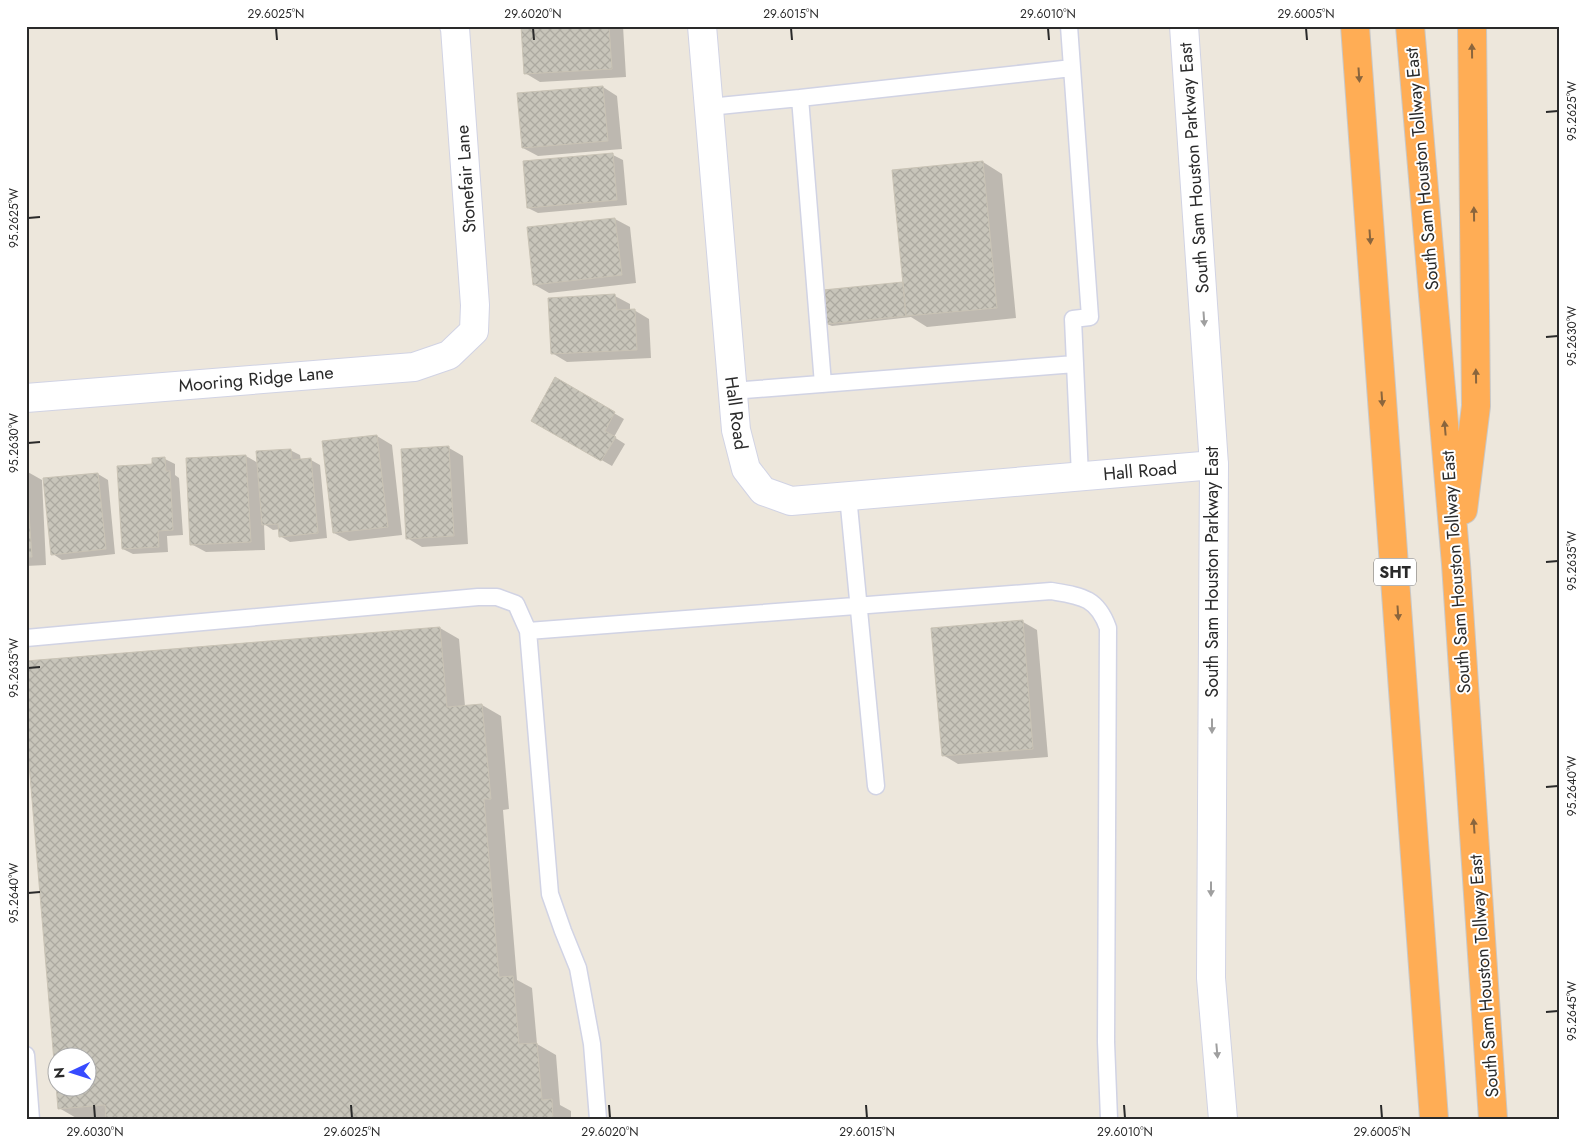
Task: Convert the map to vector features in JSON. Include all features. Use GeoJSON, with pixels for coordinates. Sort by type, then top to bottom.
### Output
{"type":"FeatureCollection","features":[{"type":"Feature","properties":{"kind":"highway","name":"South Sam Houston Tollway East"},"geometry":{"type":"LineString","coordinates":[[1410,26],[1456,564],[1493,1119]]}},
{"type":"Feature","properties":{"kind":"highway"},"geometry":{"type":"LineString","coordinates":[[1456,564],[1476,406],[1472,26]]}},
{"type":"Feature","properties":{"kind":"highway","name":"SHT"},"geometry":{"type":"LineString","coordinates":[[1355,29],[1434,1119]]}},
{"type":"Feature","properties":{"kind":"street","name":"Stonefair Lane"},"geometry":{"type":"LineString","coordinates":[[454,26],[475,305],[474,331]]}},
{"type":"Feature","properties":{"kind":"street","name":"Hall Road"},"geometry":{"type":"LineString","coordinates":[[702,26],[736,430],[746,469],[763,491],[791,501],[1214,464]]}},
{"type":"Feature","properties":{"kind":"street","name":"South Sam Houston Parkway East"},"geometry":{"type":"LineString","coordinates":[[1184,26],[1214,464],[1210,978],[1223,1119]]}},
{"type":"Feature","properties":{"kind":"street","name":"Mooring Ridge Lane"},"geometry":{"type":"LineString","coordinates":[[26,398],[414,367],[449,355],[474,331]]}},
{"type":"Feature","properties":{"kind":"lane"},"geometry":{"type":"LineString","coordinates":[[1069,26],[1090,317],[1073,319],[1080,476]]}},
{"type":"Feature","properties":{"kind":"lane"},"geometry":{"type":"LineString","coordinates":[[709,107],[1072,68]]}},
{"type":"Feature","properties":{"kind":"lane"},"geometry":{"type":"LineString","coordinates":[[800,98],[823,384]]}},
{"type":"Feature","properties":{"kind":"lane"},"geometry":{"type":"LineString","coordinates":[[732,391],[1075,364]]}},
{"type":"Feature","properties":{"kind":"lane"},"geometry":{"type":"LineString","coordinates":[[848,496],[876,786]]}},
{"type":"Feature","properties":{"kind":"lane"},"geometry":{"type":"LineString","coordinates":[[528,631],[1051,591],[1074,594],[1093,602],[1103,614],[1108,628],[1106,1042],[1109,1119]]}},
{"type":"Feature","properties":{"kind":"lane"},"geometry":{"type":"LineString","coordinates":[[26,638],[497,596],[516,604],[528,631],[550,894],[578,968],[592,1044],[598,1119]]}},
{"type":"Feature","properties":{"kind":"lane"},"geometry":{"type":"LineString","coordinates":[[26,1055],[31,1119]]}},
{"type":"Feature","properties":{"kind":"building"},"geometry":{"type":"Polygon","coordinates":[[[521,26],[609,26],[612,69],[524,74],[521,26]]]}},
{"type":"Feature","properties":{"kind":"building"},"geometry":{"type":"Polygon","coordinates":[[[603,86],[608,141],[522,148],[517,93],[603,86]]]}},
{"type":"Feature","properties":{"kind":"building"},"geometry":{"type":"Polygon","coordinates":[[[613,153],[617,200],[527,208],[523,161],[613,153]]]}},
{"type":"Feature","properties":{"kind":"building"},"geometry":{"type":"Polygon","coordinates":[[[983,161],[997,308],[906,316],[892,170],[983,161]]]}},
{"type":"Feature","properties":{"kind":"building"},"geometry":{"type":"Polygon","coordinates":[[[615,218],[622,275],[533,285],[527,227],[615,218]]]}},
{"type":"Feature","properties":{"kind":"building"},"geometry":{"type":"Polygon","coordinates":[[[903,282],[906,316],[826,324],[823,290],[903,282]]]}},
{"type":"Feature","properties":{"kind":"building"},"geometry":{"type":"Polygon","coordinates":[[[615,294],[617,310],[635,309],[637,350],[551,354],[548,298],[615,294]]]}},
{"type":"Feature","properties":{"kind":"building"},"geometry":{"type":"Polygon","coordinates":[[[555,377],[615,412],[605,431],[616,437],[601,461],[531,421],[555,377]]]}},
{"type":"Feature","properties":{"kind":"building"},"geometry":{"type":"Polygon","coordinates":[[[377,435],[388,527],[333,533],[322,441],[377,435]]]}},
{"type":"Feature","properties":{"kind":"building"},"geometry":{"type":"Polygon","coordinates":[[[449,446],[454,536],[406,539],[401,449],[449,446]]]}},
{"type":"Feature","properties":{"kind":"building"},"geometry":{"type":"Polygon","coordinates":[[[291,449],[292,460],[311,458],[318,533],[279,537],[278,524],[262,525],[256,451],[291,449]]]}},
{"type":"Feature","properties":{"kind":"building"},"geometry":{"type":"Polygon","coordinates":[[[246,455],[251,542],[190,545],[186,458],[246,455]]]}},
{"type":"Feature","properties":{"kind":"building"},"geometry":{"type":"Polygon","coordinates":[[[165,457],[166,471],[170,471],[173,530],[158,531],[159,547],[122,549],[117,466],[152,464],[152,458],[165,457]]]}},
{"type":"Feature","properties":{"kind":"building"},"geometry":{"type":"Polygon","coordinates":[[[26,470],[32,557],[26,557],[26,470]]]}},
{"type":"Feature","properties":{"kind":"building"},"geometry":{"type":"Polygon","coordinates":[[[98,473],[106,549],[51,555],[43,478],[98,473]]]}},
{"type":"Feature","properties":{"kind":"building"},"geometry":{"type":"Polygon","coordinates":[[[1023,620],[1033,749],[942,756],[931,628],[1023,620]]]}},
{"type":"Feature","properties":{"kind":"building"},"geometry":{"type":"Polygon","coordinates":[[[440,627],[447,707],[482,704],[491,799],[484,799],[499,977],[513,976],[519,1044],[537,1043],[542,1100],[552,1099],[553,1119],[106,1119],[105,1105],[58,1109],[57,1098],[98,1098],[98,1048],[53,1048],[26,728],[26,661],[440,627]]]}}]}
